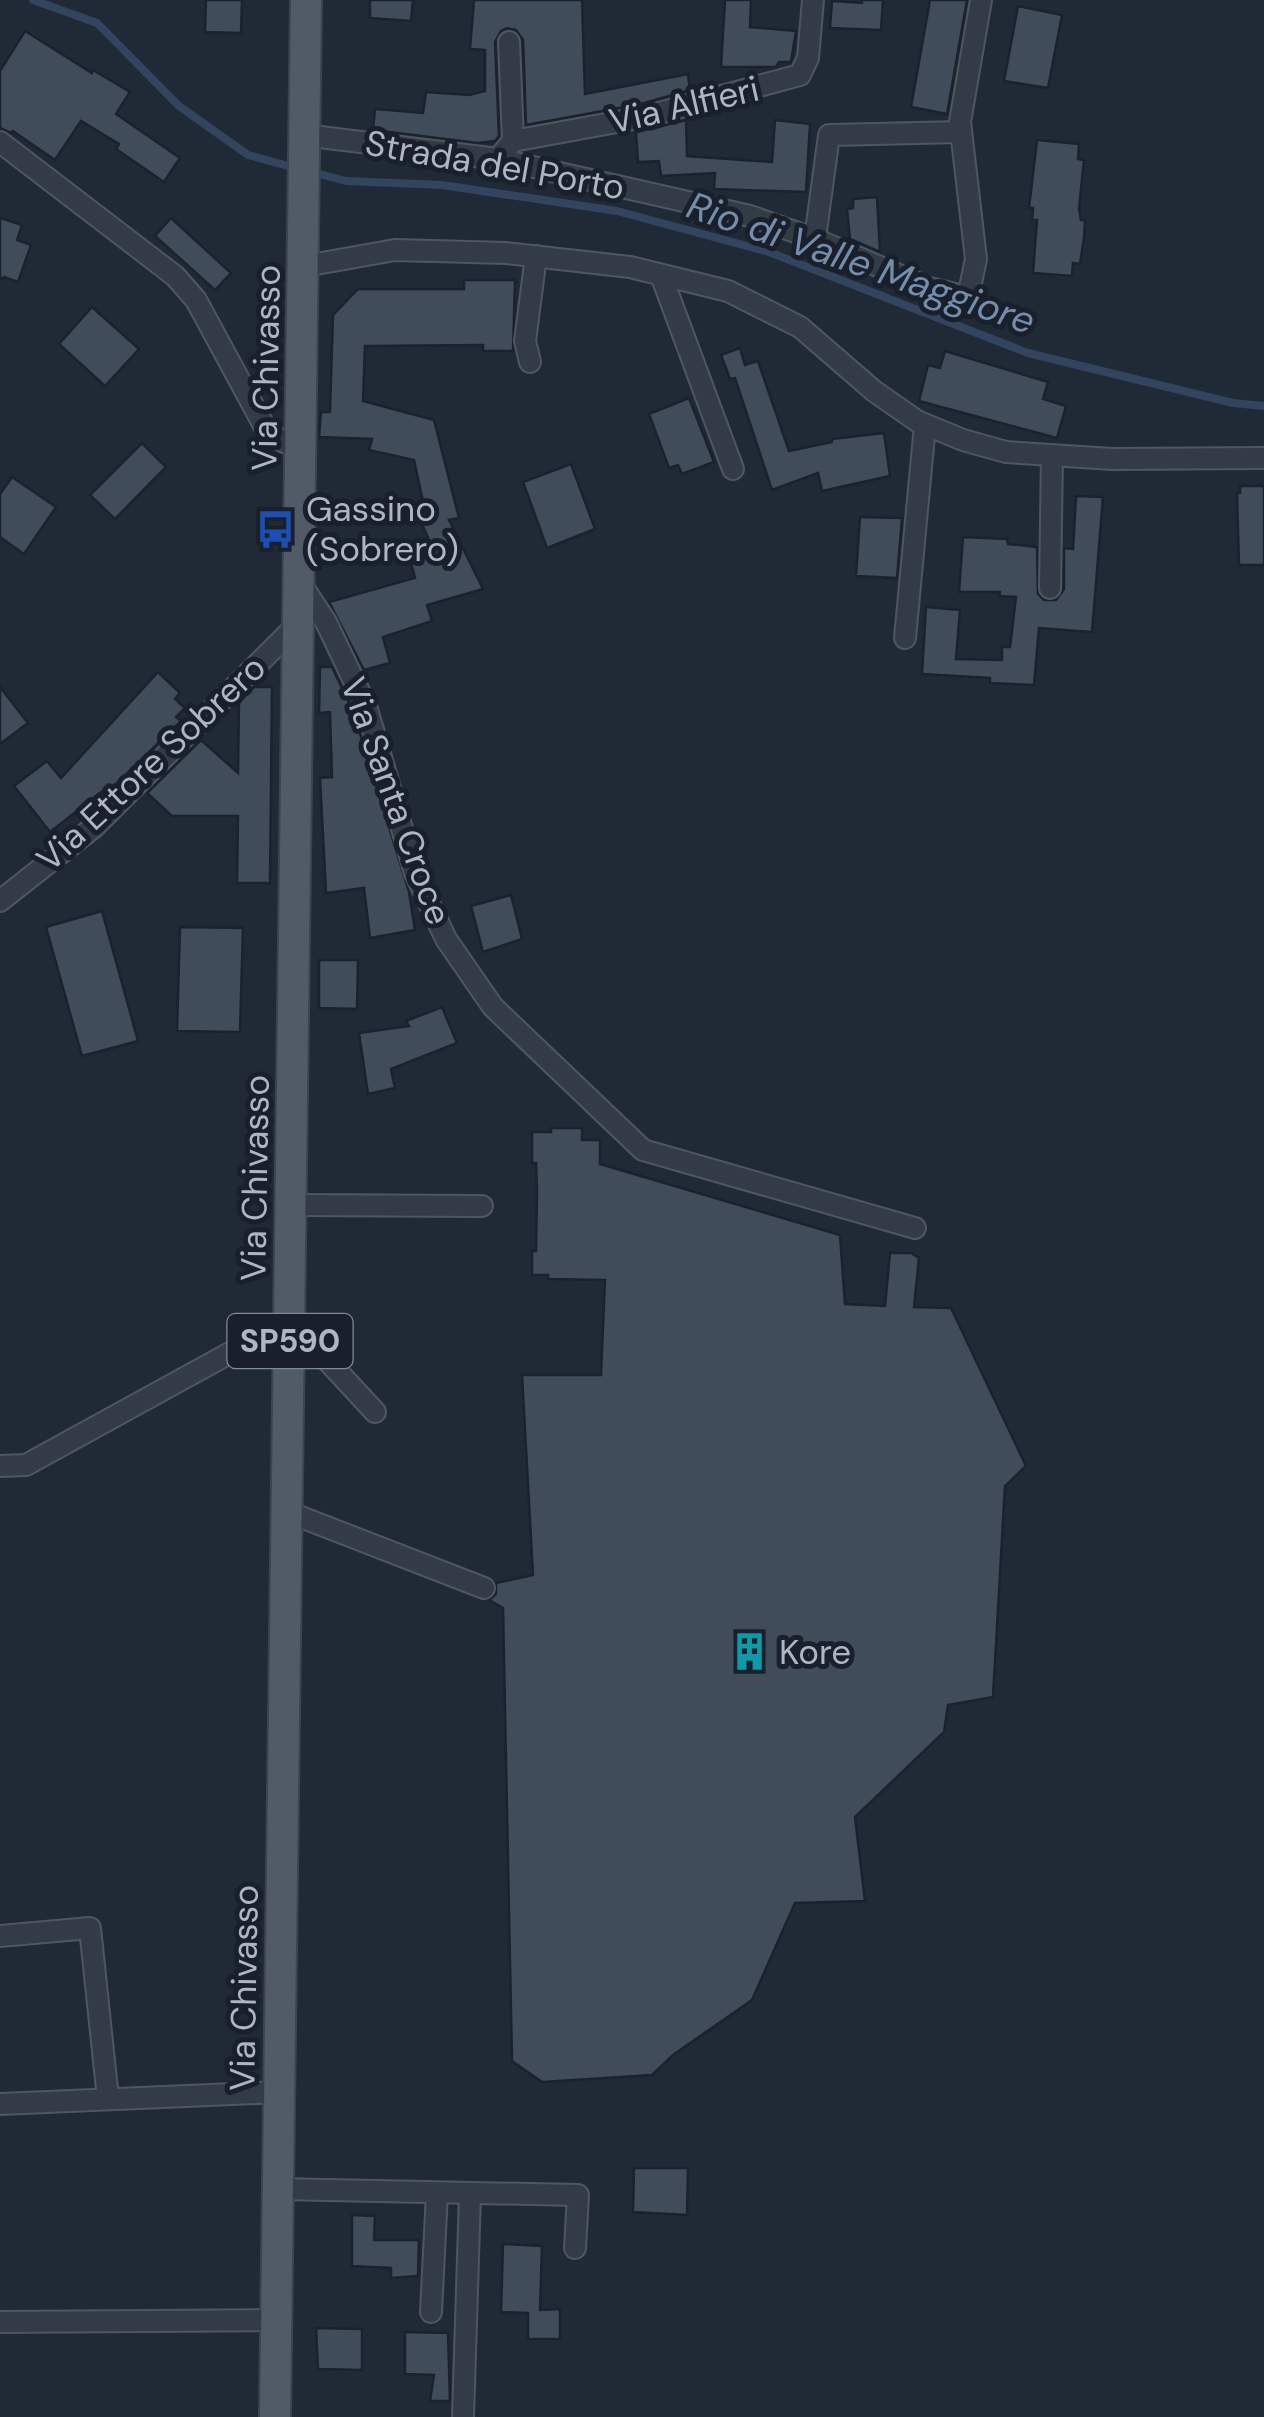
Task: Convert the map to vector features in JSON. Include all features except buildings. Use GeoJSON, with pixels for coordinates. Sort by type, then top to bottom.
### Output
{"type":"FeatureCollection","features":[{"type":"Feature","properties":{"kind":"main road","name":"Via Chivasso"},"geometry":{"type":"LineString","coordinates":[[275,2417],[306,0]]}},
{"type":"Feature","properties":{"kind":"street","name":"Via Alfieri"},"geometry":{"type":"LineString","coordinates":[[512,141],[644,117],[800,75],[808,58],[813,0]]}},
{"type":"Feature","properties":{"kind":"street"},"geometry":{"type":"LineString","coordinates":[[814,239],[829,135],[961,132],[980,0]]}},
{"type":"Feature","properties":{"kind":"street"},"geometry":{"type":"LineString","coordinates":[[498,159],[512,141],[509,42]]}},
{"type":"Feature","properties":{"kind":"street","name":"Strada del Porto"},"geometry":{"type":"LineString","coordinates":[[304,135],[498,159],[578,174],[750,216],[929,288],[968,296],[976,260],[961,132]]}},
{"type":"Feature","properties":{"kind":"street"},"geometry":{"type":"LineString","coordinates":[[0,142],[175,276],[196,300],[268,433],[302,446]]}},
{"type":"Feature","properties":{"kind":"street"},"geometry":{"type":"LineString","coordinates":[[304,266],[395,250],[536,256],[630,266],[728,291],[800,327],[874,390],[925,425],[1006,452],[1112,459],[1264,458]]}},
{"type":"Feature","properties":{"kind":"street"},"geometry":{"type":"LineString","coordinates":[[530,362],[524,341],[536,256]]}},
{"type":"Feature","properties":{"kind":"street"},"geometry":{"type":"LineString","coordinates":[[660,274],[733,470]]}},
{"type":"Feature","properties":{"kind":"street"},"geometry":{"type":"LineString","coordinates":[[905,638],[925,425]]}},
{"type":"Feature","properties":{"kind":"street"},"geometry":{"type":"LineString","coordinates":[[1050,588],[1052,455]]}},
{"type":"Feature","properties":{"kind":"street","name":"Via Santa Croce"},"geometry":{"type":"LineString","coordinates":[[300,583],[326,622],[366,706],[414,873],[446,939],[493,1007],[643,1150],[915,1228]]}},
{"type":"Feature","properties":{"kind":"street","name":"Via Ettore Sobrero"},"geometry":{"type":"LineString","coordinates":[[0,901],[94,827],[300,622]]}},
{"type":"Feature","properties":{"kind":"street"},"geometry":{"type":"LineString","coordinates":[[292,1205],[482,1206]]}},
{"type":"Feature","properties":{"kind":"street"},"geometry":{"type":"LineString","coordinates":[[0,1466],[26,1465],[290,1320],[375,1412]]}},
{"type":"Feature","properties":{"kind":"street"},"geometry":{"type":"LineString","coordinates":[[288,1512],[484,1588]]}},
{"type":"Feature","properties":{"kind":"street"},"geometry":{"type":"LineString","coordinates":[[0,1936],[90,1928],[108,2098]]}},
{"type":"Feature","properties":{"kind":"street"},"geometry":{"type":"LineString","coordinates":[[0,2104],[280,2092]]}},
{"type":"Feature","properties":{"kind":"street"},"geometry":{"type":"LineString","coordinates":[[278,2189],[578,2195],[576,2248]]}},
{"type":"Feature","properties":{"kind":"street"},"geometry":{"type":"LineString","coordinates":[[431,2312],[438,2193]]}},
{"type":"Feature","properties":{"kind":"street"},"geometry":{"type":"LineString","coordinates":[[463,2417],[470,2194]]}},
{"type":"Feature","properties":{"kind":"street"},"geometry":{"type":"LineString","coordinates":[[0,2322],[277,2320]]}},
{"type":"Feature","properties":{"kind":"waterway","name":"Rio di Valle Maggiore"},"geometry":{"type":"LineString","coordinates":[[33,0],[97,23],[179,106],[248,155],[292,167]]}},
{"type":"Feature","properties":{"kind":"waterway","name":"Rio di Valle Maggiore"},"geometry":{"type":"LineString","coordinates":[[319,174],[346,181],[442,185],[617,211],[769,252],[1028,353],[1233,403],[1264,406]]}},
{"type":"Feature","properties":{"kind":"place","name":"Gassino (Sobrero)"},"geometry":{"type":"Point","coordinates":[276,529]}},
{"type":"Feature","properties":{"kind":"place","name":"Kore"},"geometry":{"type":"Point","coordinates":[749,1652]}}]}
